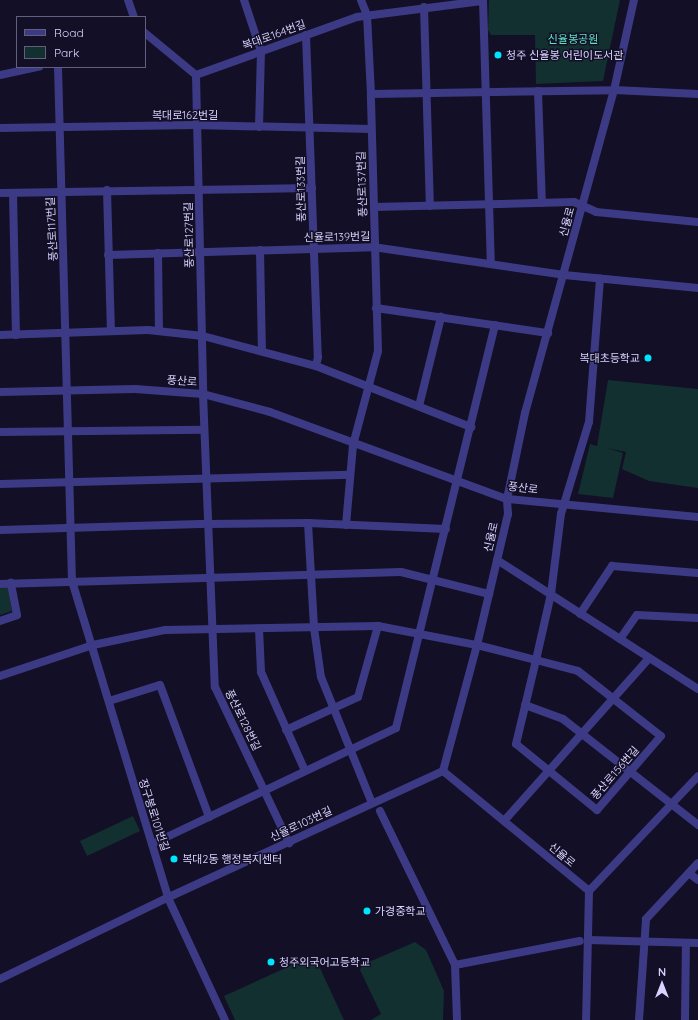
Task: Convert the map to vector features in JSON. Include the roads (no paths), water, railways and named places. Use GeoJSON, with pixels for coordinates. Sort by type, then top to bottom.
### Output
{"type":"FeatureCollection","features":[{"type":"Feature","properties":{"kind":"street"},"geometry":{"type":"LineString","coordinates":[[128,0],[134,16]]}},
{"type":"Feature","properties":{"kind":"street"},"geometry":{"type":"LineString","coordinates":[[244,0],[261,52],[259,127]]}},
{"type":"Feature","properties":{"kind":"street","name":"풍산로137번길"},"geometry":{"type":"LineString","coordinates":[[353,444],[378,351],[371,94],[367,15],[361,0]]}},
{"type":"Feature","properties":{"kind":"street"},"geometry":{"type":"LineString","coordinates":[[482,0],[491,262]]}},
{"type":"Feature","properties":{"kind":"street","name":"복대로164번길"},"geometry":{"type":"LineString","coordinates":[[196,75],[367,15],[482,0]]}},
{"type":"Feature","properties":{"kind":"street","name":"신율로"},"geometry":{"type":"LineString","coordinates":[[589,891],[443,771],[477,645],[508,514],[507,499],[525,413],[614,90],[634,0]]}},
{"type":"Feature","properties":{"kind":"street"},"geometry":{"type":"LineString","coordinates":[[424,7],[430,206]]}},
{"type":"Feature","properties":{"kind":"street"},"geometry":{"type":"LineString","coordinates":[[146,34],[196,75]]}},
{"type":"Feature","properties":{"kind":"street","name":"풍산로133번길"},"geometry":{"type":"LineString","coordinates":[[306,36],[311,129],[318,357],[316,366]]}},
{"type":"Feature","properties":{"kind":"street"},"geometry":{"type":"LineString","coordinates":[[0,75],[34,68]]}},
{"type":"Feature","properties":{"kind":"street","name":"풍산로117번길"},"geometry":{"type":"LineString","coordinates":[[58,68],[64,264],[63,332],[66,389],[69,528]]}},
{"type":"Feature","properties":{"kind":"street","name":"풍산로127번길"},"geometry":{"type":"LineString","coordinates":[[196,75],[203,336],[202,394]]}},
{"type":"Feature","properties":{"kind":"street"},"geometry":{"type":"LineString","coordinates":[[371,94],[614,90],[698,94]]}},
{"type":"Feature","properties":{"kind":"street"},"geometry":{"type":"LineString","coordinates":[[538,91],[542,203]]}},
{"type":"Feature","properties":{"kind":"street","name":"복대로162번길"},"geometry":{"type":"LineString","coordinates":[[0,128],[197,125],[311,129],[371,129]]}},
{"type":"Feature","properties":{"kind":"street"},"geometry":{"type":"LineString","coordinates":[[0,193],[107,190],[312,188]]}},
{"type":"Feature","properties":{"kind":"street"},"geometry":{"type":"LineString","coordinates":[[107,190],[111,331]]}},
{"type":"Feature","properties":{"kind":"street"},"geometry":{"type":"LineString","coordinates":[[13,192],[16,335]]}},
{"type":"Feature","properties":{"kind":"street"},"geometry":{"type":"LineString","coordinates":[[374,207],[574,202],[596,212],[698,222]]}},
{"type":"Feature","properties":{"kind":"street","name":"신율로139번길"},"geometry":{"type":"LineString","coordinates":[[108,255],[374,247],[491,262],[564,275],[698,288]]}},
{"type":"Feature","properties":{"kind":"street"},"geometry":{"type":"LineString","coordinates":[[260,250],[262,351]]}},
{"type":"Feature","properties":{"kind":"street"},"geometry":{"type":"LineString","coordinates":[[158,253],[159,331]]}},
{"type":"Feature","properties":{"kind":"street","name":"풍산로156번길"},"geometry":{"type":"LineString","coordinates":[[536,660],[578,671],[661,736],[596,810],[516,744],[551,594],[564,504],[589,422],[600,278]]}},
{"type":"Feature","properties":{"kind":"street"},"geometry":{"type":"LineString","coordinates":[[376,308],[548,332]]}},
{"type":"Feature","properties":{"kind":"street"},"geometry":{"type":"LineString","coordinates":[[419,406],[441,317]]}},
{"type":"Feature","properties":{"kind":"street"},"geometry":{"type":"LineString","coordinates":[[152,844],[396,728],[418,632],[458,483],[495,325]]}},
{"type":"Feature","properties":{"kind":"street"},"geometry":{"type":"LineString","coordinates":[[0,335],[63,332],[159,331],[203,336],[316,366],[368,384],[471,427]]}},
{"type":"Feature","properties":{"kind":"street","name":"풍산로"},"geometry":{"type":"LineString","coordinates":[[0,392],[66,389],[135,389],[202,394],[270,412],[458,483],[507,499],[698,517]]}},
{"type":"Feature","properties":{"kind":"street","name":"풍산로128번길"},"geometry":{"type":"LineString","coordinates":[[202,394],[215,687],[289,843]]}},
{"type":"Feature","properties":{"kind":"street"},"geometry":{"type":"LineString","coordinates":[[0,432],[204,430]]}},
{"type":"Feature","properties":{"kind":"street"},"geometry":{"type":"LineString","coordinates":[[346,525],[353,444]]}},
{"type":"Feature","properties":{"kind":"street"},"geometry":{"type":"LineString","coordinates":[[0,484],[206,477],[350,475]]}},
{"type":"Feature","properties":{"kind":"street"},"geometry":{"type":"LineString","coordinates":[[0,530],[208,524],[308,523],[446,529]]}},
{"type":"Feature","properties":{"kind":"street"},"geometry":{"type":"LineString","coordinates":[[308,523],[314,628],[321,677],[332,709],[372,803]]}},
{"type":"Feature","properties":{"kind":"street","name":"장구봉로101번길"},"geometry":{"type":"LineString","coordinates":[[69,528],[72,581],[93,645],[168,897],[225,1020]]}},
{"type":"Feature","properties":{"kind":"street"},"geometry":{"type":"LineString","coordinates":[[497,560],[698,689]]}},
{"type":"Feature","properties":{"kind":"street"},"geometry":{"type":"LineString","coordinates":[[580,614],[612,566],[698,573]]}},
{"type":"Feature","properties":{"kind":"street"},"geometry":{"type":"LineString","coordinates":[[0,584],[137,578],[402,572],[489,594]]}},
{"type":"Feature","properties":{"kind":"street"},"geometry":{"type":"LineString","coordinates":[[0,621],[17,615],[11,583]]}},
{"type":"Feature","properties":{"kind":"street"},"geometry":{"type":"LineString","coordinates":[[620,639],[637,616],[698,618]]}},
{"type":"Feature","properties":{"kind":"street"},"geometry":{"type":"LineString","coordinates":[[286,730],[358,697],[378,626]]}},
{"type":"Feature","properties":{"kind":"street"},"geometry":{"type":"LineString","coordinates":[[0,676],[93,645],[143,633],[212,630],[378,626],[418,632],[536,660]]}},
{"type":"Feature","properties":{"kind":"street"},"geometry":{"type":"LineString","coordinates":[[259,629],[261,672],[305,772]]}},
{"type":"Feature","properties":{"kind":"street"},"geometry":{"type":"LineString","coordinates":[[504,821],[649,658]]}},
{"type":"Feature","properties":{"kind":"street"},"geometry":{"type":"LineString","coordinates":[[109,701],[160,686],[209,817]]}},
{"type":"Feature","properties":{"kind":"street"},"geometry":{"type":"LineString","coordinates":[[525,704],[563,719],[698,825]]}},
{"type":"Feature","properties":{"kind":"street","name":"신율로103번길"},"geometry":{"type":"LineString","coordinates":[[0,979],[168,897],[289,843],[443,771]]}},
{"type":"Feature","properties":{"kind":"street"},"geometry":{"type":"LineString","coordinates":[[586,1020],[584,941],[589,891],[698,776]]}},
{"type":"Feature","properties":{"kind":"street"},"geometry":{"type":"LineString","coordinates":[[380,811],[455,965],[457,1020]]}},
{"type":"Feature","properties":{"kind":"street"},"geometry":{"type":"LineString","coordinates":[[639,1020],[646,919],[698,863]]}},
{"type":"Feature","properties":{"kind":"street"},"geometry":{"type":"LineString","coordinates":[[690,873],[698,880]]}},
{"type":"Feature","properties":{"kind":"street"},"geometry":{"type":"LineString","coordinates":[[455,965],[584,941],[698,943]]}},
{"type":"Feature","properties":{"kind":"street"},"geometry":{"type":"LineString","coordinates":[[685,1020],[686,943]]}},
{"type":"Feature","properties":{"kind":"place","name":"청주 신율봉 어린이도서관"},"geometry":{"type":"Point","coordinates":[498,55]}},
{"type":"Feature","properties":{"kind":"place","name":"복대초등학교"},"geometry":{"type":"Point","coordinates":[648,358]}},
{"type":"Feature","properties":{"kind":"place","name":"복대2동 행정복지센터"},"geometry":{"type":"Point","coordinates":[174,859]}},
{"type":"Feature","properties":{"kind":"place","name":"가경중학교"},"geometry":{"type":"Point","coordinates":[367,911]}},
{"type":"Feature","properties":{"kind":"place","name":"청주외국어고등학교"},"geometry":{"type":"Point","coordinates":[271,962]}},
{"type":"Feature","properties":{"kind":"park label","name":"신율봉공원"},"geometry":{"type":"Point","coordinates":[573,39]}}]}
